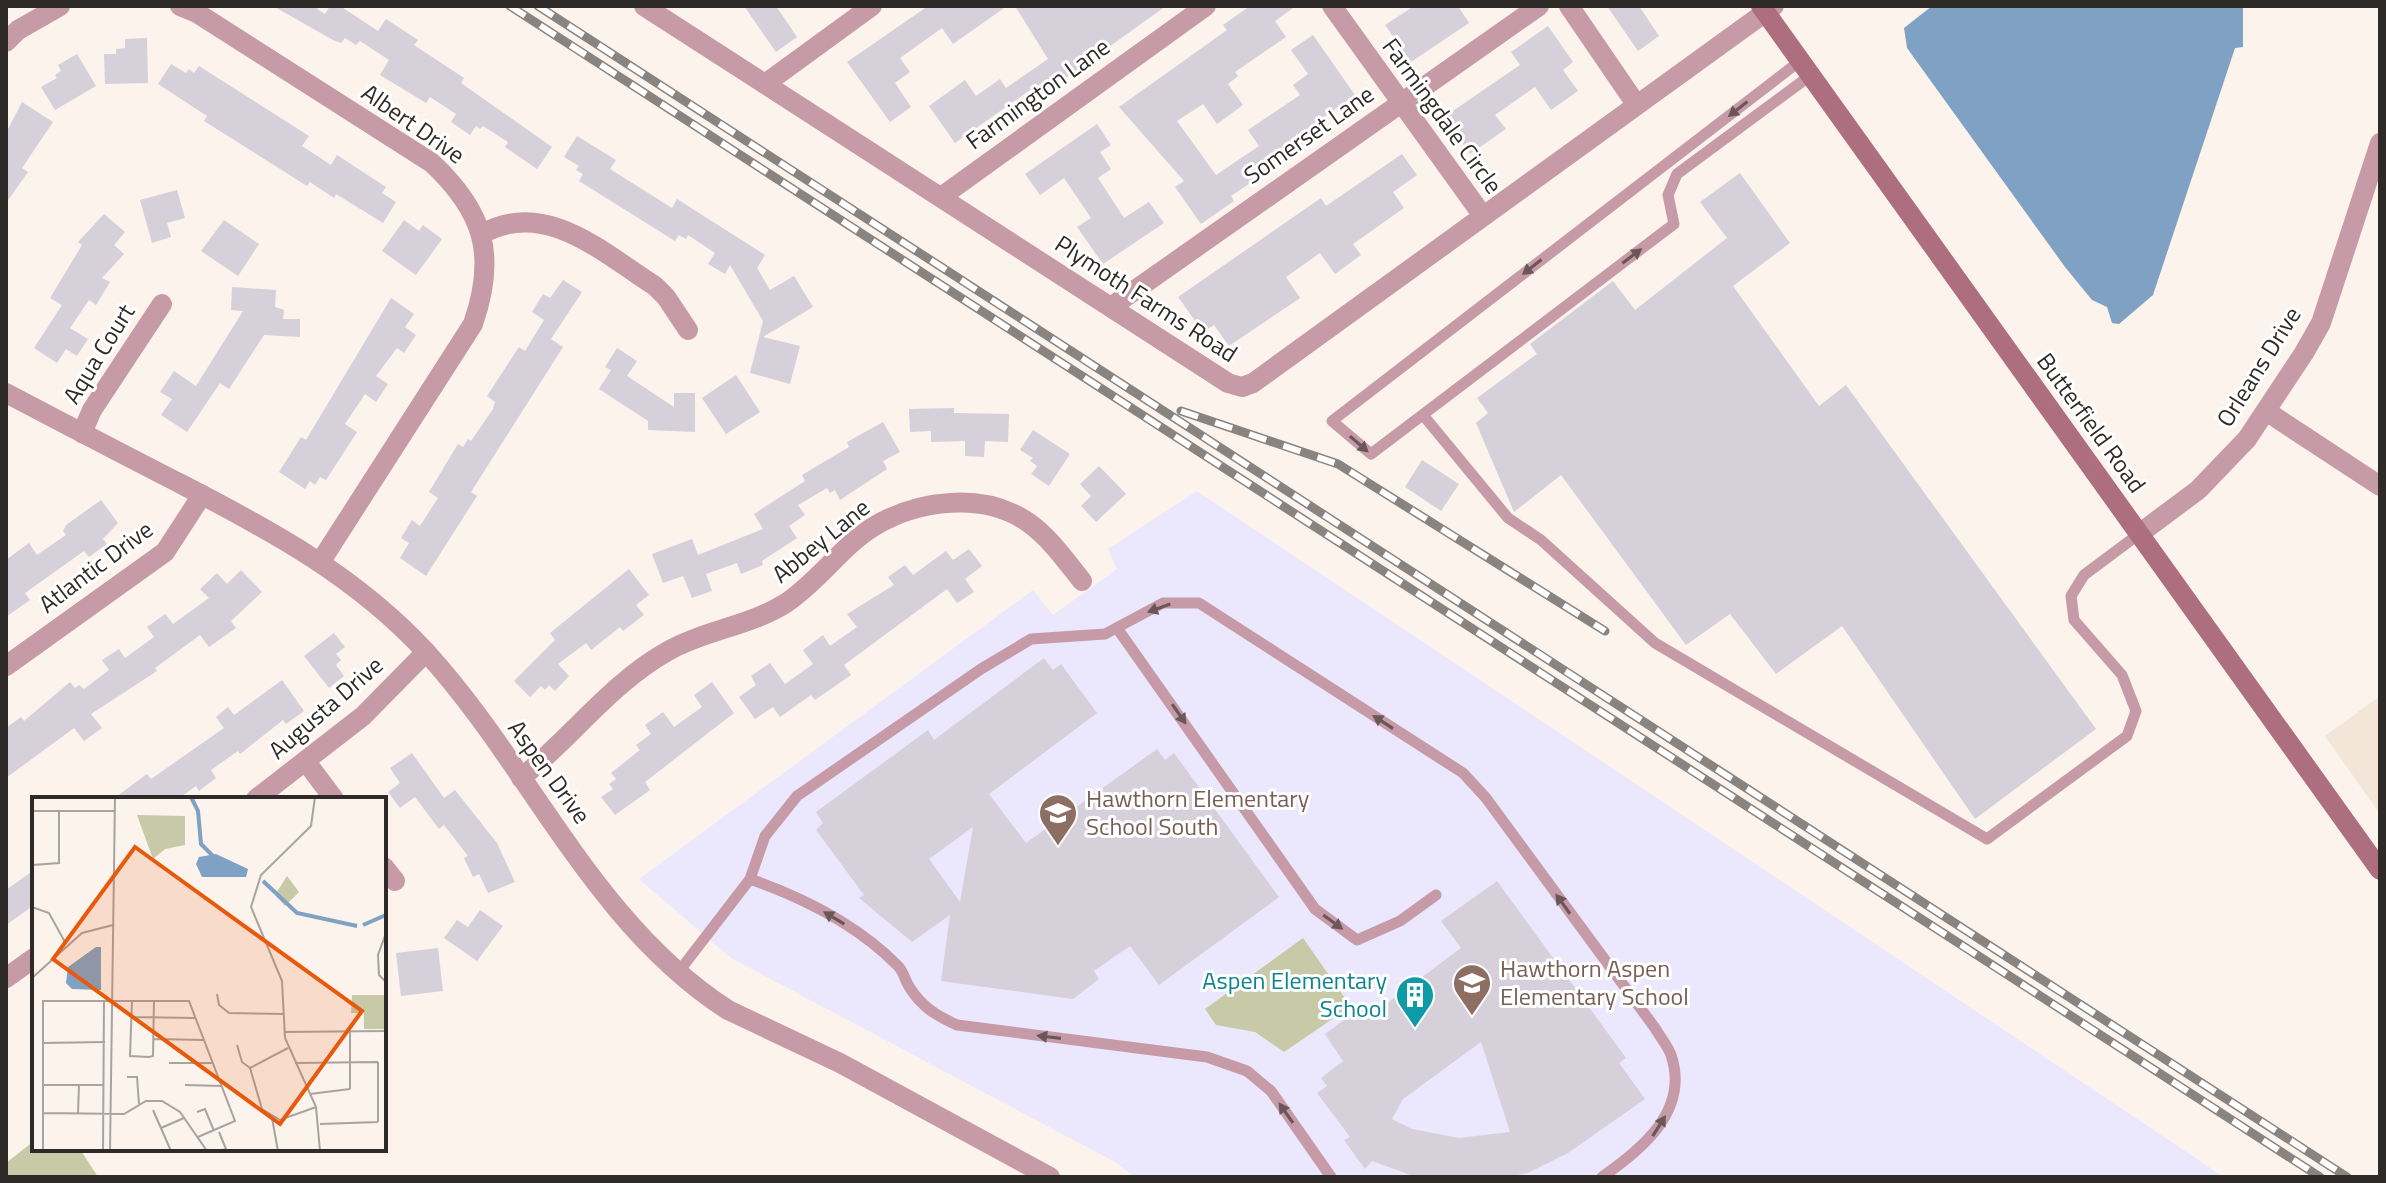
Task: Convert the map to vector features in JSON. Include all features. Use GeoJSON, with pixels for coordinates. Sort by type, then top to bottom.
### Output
{"type":"FeatureCollection","features":[{"type":"Feature","properties":{"kind":"main road","name":"Butterfield Road"},"geometry":{"type":"LineString","coordinates":[[1767,8],[1805,68],[2380,870]]}},
{"type":"Feature","properties":{"kind":"street"},"geometry":{"type":"LineString","coordinates":[[6,42],[18,30],[60,6]]}},
{"type":"Feature","properties":{"kind":"street","name":"Albert Drive"},"geometry":{"type":"LineString","coordinates":[[180,6],[197,13],[432,163],[458,187],[482,234],[485,280],[473,324],[321,561]]}},
{"type":"Feature","properties":{"kind":"street","name":"Plymoth Farms Road"},"geometry":{"type":"LineString","coordinates":[[644,6],[1228,383],[1242,387],[1253,383],[1767,8]]}},
{"type":"Feature","properties":{"kind":"street"},"geometry":{"type":"LineString","coordinates":[[765,84],[872,6]]}},
{"type":"Feature","properties":{"kind":"street","name":"Farmington Lane"},"geometry":{"type":"LineString","coordinates":[[941,197],[1206,6]]}},
{"type":"Feature","properties":{"kind":"street","name":"Farmingdale Circle"},"geometry":{"type":"LineString","coordinates":[[1332,6],[1483,216]]}},
{"type":"Feature","properties":{"kind":"street","name":"Somerset Lane"},"geometry":{"type":"LineString","coordinates":[[1111,307],[1539,6]]}},
{"type":"Feature","properties":{"kind":"street"},"geometry":{"type":"LineString","coordinates":[[1569,6],[1636,104]]}},
{"type":"Feature","properties":{"kind":"street","name":"Orleans Drive"},"geometry":{"type":"LineString","coordinates":[[2139,534],[2198,490],[2247,439],[2321,323],[2376,173],[2380,143]]}},
{"type":"Feature","properties":{"kind":"street"},"geometry":{"type":"LineString","coordinates":[[482,234],[508,224],[532,221],[571,233],[655,286],[688,330]]}},
{"type":"Feature","properties":{"kind":"street","name":"Aqua Court"},"geometry":{"type":"LineString","coordinates":[[82,433],[92,410],[162,304]]}},
{"type":"Feature","properties":{"kind":"street","name":"Aspen Drive"},"geometry":{"type":"LineString","coordinates":[[6,393],[321,561],[395,620],[426,652],[623,918],[677,974],[728,1010],[840,1063],[1050,1177]]}},
{"type":"Feature","properties":{"kind":"street"},"geometry":{"type":"LineString","coordinates":[[2266,411],[2380,486]]}},
{"type":"Feature","properties":{"kind":"street","name":"Atlantic Drive"},"geometry":{"type":"LineString","coordinates":[[6,666],[165,552],[202,495]]}},
{"type":"Feature","properties":{"kind":"street","name":"Abbey Lane"},"geometry":{"type":"LineString","coordinates":[[521,778],[563,743],[631,676],[668,651],[783,605],[821,577],[872,528],[905,511],[952,502],[1013,514],[1029,523],[1082,581]]}},
{"type":"Feature","properties":{"kind":"street","name":"Augusta Drive"},"geometry":{"type":"LineString","coordinates":[[259,797],[307,763],[363,716],[426,652]]}},
{"type":"Feature","properties":{"kind":"street"},"geometry":{"type":"LineString","coordinates":[[307,763],[332,797]]}},
{"type":"Feature","properties":{"kind":"street"},"geometry":{"type":"LineString","coordinates":[[6,978],[32,959]]}},
{"type":"Feature","properties":{"kind":"lane"},"geometry":{"type":"LineString","coordinates":[[1805,68],[1677,174],[1668,195],[1674,224],[1371,454],[1332,421],[1805,68]]}},
{"type":"Feature","properties":{"kind":"lane"},"geometry":{"type":"LineString","coordinates":[[1423,415],[1508,518],[1541,540],[1655,643],[1987,839],[2127,736],[2136,711],[2122,675],[2074,620],[2071,596],[2084,575],[2139,534]]}},
{"type":"Feature","properties":{"kind":"lane"},"geometry":{"type":"LineString","coordinates":[[677,974],[750,879],[765,836],[797,796],[969,677],[1031,639],[1105,634],[1163,603],[1199,603],[1463,773],[1486,798],[1671,1056],[1674,1090],[1663,1123],[1641,1150],[1602,1177]]}},
{"type":"Feature","properties":{"kind":"lane"},"geometry":{"type":"LineString","coordinates":[[1117,628],[1315,909],[1357,940],[1400,921],[1436,895]]}},
{"type":"Feature","properties":{"kind":"lane"},"geometry":{"type":"LineString","coordinates":[[750,879],[796,895],[851,928],[900,968],[909,987],[929,1012],[957,1025],[1207,1057],[1247,1071],[1271,1091],[1331,1177]]}},
{"type":"Feature","properties":{"kind":"shaded area"},"geometry":{"type":"Polygon","coordinates":[[[1197,491],[2223,1177],[1135,1177],[1115,1162],[731,958],[639,879],[1033,590],[1053,615],[1117,569],[1108,549],[1197,491]]]}},
{"type":"Feature","properties":{"kind":"shaded area"},"geometry":{"type":"Polygon","coordinates":[[[2380,696],[2380,814],[2325,736],[2380,696]]]}},
{"type":"Feature","properties":{"kind":"green space"},"geometry":{"type":"Polygon","coordinates":[[[1303,938],[1350,1005],[1347,1009],[1284,1052],[1255,1032],[1216,1025],[1205,1009],[1303,938]]]}},
{"type":"Feature","properties":{"kind":"green space"},"geometry":{"type":"Polygon","coordinates":[[[32,1143],[32,1151],[81,1151],[98,1177],[6,1177],[6,1163],[32,1143]]]}},
{"type":"Feature","properties":{"kind":"water"},"geometry":{"type":"Polygon","coordinates":[[[1932,6],[2243,6],[2243,47],[2235,48],[2153,295],[2119,324],[2112,323],[2107,307],[2092,300],[2065,267],[1907,48],[1904,28],[1932,6]]]}},
{"type":"Feature","properties":{"kind":"building"},"geometry":{"type":"Polygon","coordinates":[[[273,6],[319,6],[317,9],[325,14],[330,6],[340,6],[378,31],[386,19],[418,40],[414,45],[464,78],[461,83],[552,147],[537,169],[505,147],[508,142],[483,126],[480,129],[476,126],[470,135],[451,122],[456,114],[430,97],[426,103],[380,75],[389,60],[360,41],[356,45],[345,38],[341,43],[333,40],[273,6]]]}},
{"type":"Feature","properties":{"kind":"building"},"geometry":{"type":"Polygon","coordinates":[[[744,6],[776,6],[797,37],[776,52],[744,6]]]}},
{"type":"Feature","properties":{"kind":"building"},"geometry":{"type":"Polygon","coordinates":[[[928,6],[1007,6],[953,44],[942,28],[900,58],[910,72],[895,83],[911,107],[890,122],[847,62],[928,6]]]}},
{"type":"Feature","properties":{"kind":"building"},"geometry":{"type":"Polygon","coordinates":[[[1015,6],[1166,6],[1039,97],[1033,88],[955,143],[929,106],[965,80],[976,96],[1000,79],[1006,88],[1048,59],[1015,6]]]}},
{"type":"Feature","properties":{"kind":"building"},"geometry":{"type":"Polygon","coordinates":[[[1250,6],[1296,6],[1275,21],[1286,37],[1235,72],[1238,76],[1228,84],[1243,105],[1217,124],[1203,104],[1177,121],[1216,175],[1259,146],[1248,130],[1300,95],[1293,85],[1308,74],[1291,50],[1313,35],[1355,95],[1303,132],[1310,143],[1231,196],[1234,201],[1201,224],[1175,187],[1184,181],[1119,107],[1227,30],[1223,25],[1250,6]]]}},
{"type":"Feature","properties":{"kind":"building"},"geometry":{"type":"Polygon","coordinates":[[[1414,6],[1458,6],[1469,23],[1411,62],[1385,25],[1414,6]]]}},
{"type":"Feature","properties":{"kind":"building"},"geometry":{"type":"Polygon","coordinates":[[[1607,6],[1639,6],[1659,36],[1638,51],[1607,6]]]}},
{"type":"Feature","properties":{"kind":"building"},"geometry":{"type":"Polygon","coordinates":[[[1548,26],[1573,62],[1563,70],[1578,91],[1551,110],[1535,87],[1495,115],[1506,129],[1470,154],[1444,117],[1520,65],[1511,52],[1548,26]]]}},
{"type":"Feature","properties":{"kind":"building"},"geometry":{"type":"Polygon","coordinates":[[[147,38],[148,83],[105,84],[104,54],[116,54],[116,49],[125,48],[125,39],[147,38]]]}},
{"type":"Feature","properties":{"kind":"building"},"geometry":{"type":"Polygon","coordinates":[[[77,54],[96,86],[55,110],[41,87],[57,78],[55,75],[61,71],[58,65],[77,54]]]}},
{"type":"Feature","properties":{"kind":"building"},"geometry":{"type":"Polygon","coordinates":[[[171,64],[186,73],[189,69],[194,73],[199,66],[309,136],[302,146],[331,165],[337,155],[386,187],[382,193],[396,202],[383,223],[336,194],[334,198],[310,182],[307,186],[204,121],[207,116],[158,84],[171,64]]]}},
{"type":"Feature","properties":{"kind":"building"},"geometry":{"type":"Polygon","coordinates":[[[22,102],[53,122],[22,168],[28,172],[6,203],[6,133],[22,102]]]}},
{"type":"Feature","properties":{"kind":"building"},"geometry":{"type":"Polygon","coordinates":[[[1097,124],[1111,145],[1100,152],[1111,169],[1098,178],[1124,218],[1149,202],[1164,223],[1103,264],[1077,227],[1091,218],[1064,178],[1040,195],[1025,174],[1097,124]]]}},
{"type":"Feature","properties":{"kind":"building"},"geometry":{"type":"Polygon","coordinates":[[[577,136],[616,160],[610,169],[672,208],[677,199],[765,255],[757,268],[770,290],[794,276],[813,307],[763,337],[800,346],[790,384],[750,373],[763,321],[730,265],[725,274],[708,264],[715,253],[688,235],[686,239],[679,235],[675,241],[579,181],[583,174],[576,170],[579,166],[564,157],[577,136]]]}},
{"type":"Feature","properties":{"kind":"building"},"geometry":{"type":"Polygon","coordinates":[[[1402,154],[1417,175],[1393,192],[1404,208],[1353,244],[1361,255],[1335,274],[1320,253],[1286,277],[1300,298],[1229,346],[1214,325],[1203,332],[1178,297],[1321,198],[1326,206],[1402,154]]]}},
{"type":"Feature","properties":{"kind":"building"},"geometry":{"type":"Polygon","coordinates":[[[1740,173],[1790,243],[1733,286],[1819,406],[1846,385],[2096,729],[1975,819],[1842,626],[1776,674],[1730,614],[1686,645],[1561,475],[1514,512],[1476,423],[1488,413],[1477,398],[1537,354],[1530,344],[1613,281],[1635,310],[1727,238],[1700,202],[1740,173]]]}},
{"type":"Feature","properties":{"kind":"building"},"geometry":{"type":"Polygon","coordinates":[[[177,190],[185,218],[167,223],[171,237],[152,243],[140,200],[177,190]]]}},
{"type":"Feature","properties":{"kind":"building"},"geometry":{"type":"Polygon","coordinates":[[[104,214],[125,232],[114,245],[124,254],[102,278],[110,282],[96,305],[89,300],[70,328],[88,339],[77,356],[66,349],[57,363],[34,348],[62,305],[50,298],[82,245],[78,242],[104,214]]]}},
{"type":"Feature","properties":{"kind":"building"},"geometry":{"type":"Polygon","coordinates":[[[224,220],[259,244],[238,276],[201,251],[224,220]]]}},
{"type":"Feature","properties":{"kind":"building"},"geometry":{"type":"Polygon","coordinates":[[[404,220],[419,231],[423,225],[442,239],[416,275],[382,251],[404,220]]]}},
{"type":"Feature","properties":{"kind":"building"},"geometry":{"type":"Polygon","coordinates":[[[563,280],[582,292],[551,339],[563,347],[471,492],[477,496],[426,576],[400,558],[409,543],[401,538],[412,520],[420,526],[438,498],[429,492],[458,444],[463,447],[468,439],[471,441],[493,409],[495,402],[487,396],[519,347],[525,351],[544,320],[532,312],[543,294],[550,298],[563,280]]]}},
{"type":"Feature","properties":{"kind":"building"},"geometry":{"type":"Polygon","coordinates":[[[232,287],[276,290],[275,307],[284,310],[283,319],[300,319],[300,337],[264,335],[229,389],[220,383],[187,432],[161,415],[172,399],[160,392],[174,371],[196,386],[243,311],[231,310],[232,287]]]}},
{"type":"Feature","properties":{"kind":"building"},"geometry":{"type":"Polygon","coordinates":[[[391,298],[414,314],[405,327],[416,335],[404,353],[397,348],[376,376],[388,384],[376,402],[365,394],[345,424],[357,432],[326,480],[320,477],[315,485],[310,481],[305,489],[279,472],[301,437],[306,440],[391,298]]]}},
{"type":"Feature","properties":{"kind":"building"},"geometry":{"type":"Polygon","coordinates":[[[617,348],[637,361],[627,376],[674,407],[674,393],[695,393],[695,432],[648,430],[648,421],[599,389],[611,370],[605,367],[617,348]]]}},
{"type":"Feature","properties":{"kind":"building"},"geometry":{"type":"Polygon","coordinates":[[[736,375],[760,412],[726,434],[702,398],[736,375]]]}},
{"type":"Feature","properties":{"kind":"building"},"geometry":{"type":"Polygon","coordinates":[[[954,408],[954,413],[1009,414],[1008,442],[985,441],[984,457],[965,456],[965,441],[931,442],[931,431],[910,432],[909,409],[954,408]]]}},
{"type":"Feature","properties":{"kind":"building"},"geometry":{"type":"Polygon","coordinates":[[[883,422],[900,452],[883,461],[887,469],[840,500],[835,490],[830,493],[827,488],[798,505],[805,515],[789,526],[797,538],[762,561],[763,565],[741,574],[737,563],[706,574],[712,591],[692,598],[683,576],[663,583],[652,554],[692,539],[698,555],[763,529],[754,514],[805,481],[802,475],[849,447],[847,442],[883,422]]]}},
{"type":"Feature","properties":{"kind":"building"},"geometry":{"type":"Polygon","coordinates":[[[1033,430],[1070,454],[1049,486],[1031,474],[1037,466],[1030,461],[1033,458],[1020,450],[1033,430]]]}},
{"type":"Feature","properties":{"kind":"building"},"geometry":{"type":"Polygon","coordinates":[[[1422,460],[1459,484],[1441,511],[1405,487],[1422,460]]]}},
{"type":"Feature","properties":{"kind":"building"},"geometry":{"type":"Polygon","coordinates":[[[1099,466],[1126,494],[1096,522],[1081,506],[1091,496],[1080,484],[1099,466]]]}},
{"type":"Feature","properties":{"kind":"building"},"geometry":{"type":"Polygon","coordinates":[[[101,500],[118,523],[103,539],[107,544],[89,557],[84,551],[25,593],[30,600],[6,617],[6,560],[29,543],[37,555],[66,535],[63,531],[66,525],[101,500]]]}},
{"type":"Feature","properties":{"kind":"building"},"geometry":{"type":"Polygon","coordinates":[[[969,549],[982,566],[965,579],[974,592],[957,603],[947,589],[844,665],[851,675],[815,700],[811,695],[780,717],[773,707],[755,719],[739,697],[756,685],[751,676],[770,663],[785,684],[813,664],[803,650],[823,635],[830,646],[857,627],[847,614],[894,585],[888,577],[905,565],[913,575],[946,551],[953,560],[969,549]]]}},
{"type":"Feature","properties":{"kind":"building"},"geometry":{"type":"Polygon","coordinates":[[[629,569],[649,595],[636,605],[644,615],[623,631],[620,627],[591,650],[586,643],[558,664],[569,676],[555,691],[549,685],[545,690],[541,686],[530,697],[514,681],[555,640],[550,633],[629,569]]]}},
{"type":"Feature","properties":{"kind":"building"},"geometry":{"type":"Polygon","coordinates":[[[241,570],[262,592],[231,621],[236,628],[209,647],[200,635],[155,668],[157,671],[91,714],[102,728],[84,741],[74,728],[6,778],[6,728],[21,717],[24,721],[70,682],[75,688],[79,685],[84,689],[109,670],[102,660],[119,649],[125,658],[154,637],[147,627],[165,614],[173,624],[209,598],[200,589],[217,573],[227,584],[241,570]]]}},
{"type":"Feature","properties":{"kind":"building"},"geometry":{"type":"Polygon","coordinates":[[[334,633],[345,647],[336,654],[341,660],[336,665],[344,676],[329,688],[304,656],[334,633]]]}},
{"type":"Feature","properties":{"kind":"building"},"geometry":{"type":"Polygon","coordinates":[[[1044,658],[1053,670],[1061,664],[1097,713],[989,794],[1026,843],[1157,749],[1165,760],[1174,753],[1279,897],[1159,985],[1130,946],[1094,971],[1099,979],[1073,999],[941,981],[950,915],[912,942],[859,898],[864,895],[816,830],[823,823],[816,812],[928,730],[934,740],[1044,658]],[[973,827],[929,859],[960,902],[973,827]]]}},
{"type":"Feature","properties":{"kind":"building"},"geometry":{"type":"Polygon","coordinates":[[[282,680],[304,711],[286,724],[283,720],[240,754],[238,751],[211,770],[216,778],[199,791],[196,786],[181,797],[116,797],[147,774],[151,779],[224,728],[216,717],[228,707],[234,715],[282,680]]]}},
{"type":"Feature","properties":{"kind":"building"},"geometry":{"type":"Polygon","coordinates":[[[712,682],[734,713],[645,782],[650,790],[615,815],[601,797],[613,789],[609,784],[616,779],[611,773],[640,750],[636,745],[651,734],[645,725],[663,712],[674,727],[702,707],[694,695],[712,682]]]}},
{"type":"Feature","properties":{"kind":"building"},"geometry":{"type":"Polygon","coordinates":[[[412,753],[444,798],[455,790],[497,843],[515,882],[488,893],[479,874],[473,877],[464,858],[468,856],[444,825],[439,829],[415,797],[400,808],[388,792],[400,783],[390,768],[412,753]]]}},
{"type":"Feature","properties":{"kind":"building"},"geometry":{"type":"Polygon","coordinates":[[[32,871],[32,906],[6,925],[6,890],[32,871]]]}},
{"type":"Feature","properties":{"kind":"building","name":"Aspen Elementary School"},"geometry":{"type":"Polygon","coordinates":[[[1497,881],[1626,1058],[1619,1063],[1645,1099],[1568,1153],[1530,1172],[1509,1177],[1416,1177],[1372,1161],[1365,1169],[1344,1140],[1350,1137],[1317,1093],[1327,1086],[1321,1078],[1343,1061],[1325,1034],[1364,1005],[1371,1015],[1461,948],[1441,921],[1497,881]],[[1481,1042],[1403,1099],[1392,1119],[1412,1129],[1459,1138],[1510,1132],[1481,1042]]]}},
{"type":"Feature","properties":{"kind":"building"},"geometry":{"type":"Polygon","coordinates":[[[480,910],[503,926],[477,961],[444,938],[457,920],[468,927],[480,910]]]}},
{"type":"Feature","properties":{"kind":"building"},"geometry":{"type":"Polygon","coordinates":[[[438,948],[443,991],[401,996],[396,953],[438,948]]]}},
{"type":"Feature","properties":{"kind":"railway"},"geometry":{"type":"LineString","coordinates":[[510,6],[2320,1177]]}},
{"type":"Feature","properties":{"kind":"railway"},"geometry":{"type":"LineString","coordinates":[[538,6],[2347,1177]]}},
{"type":"Feature","properties":{"kind":"railway"},"geometry":{"type":"LineString","coordinates":[[1181,411],[1338,464],[1605,631]]}},
{"type":"Feature","properties":{"kind":"place","name":"Hawthorn Elementary School South"},"geometry":{"type":"Point","coordinates":[1058,847]}},
{"type":"Feature","properties":{"kind":"place","name":"Hawthorn Aspen Elementary School"},"geometry":{"type":"Point","coordinates":[1472,1017]}},
{"type":"Feature","properties":{"kind":"place","name":"Aspen Elementary School"},"geometry":{"type":"Point","coordinates":[1415,1029]}}]}
